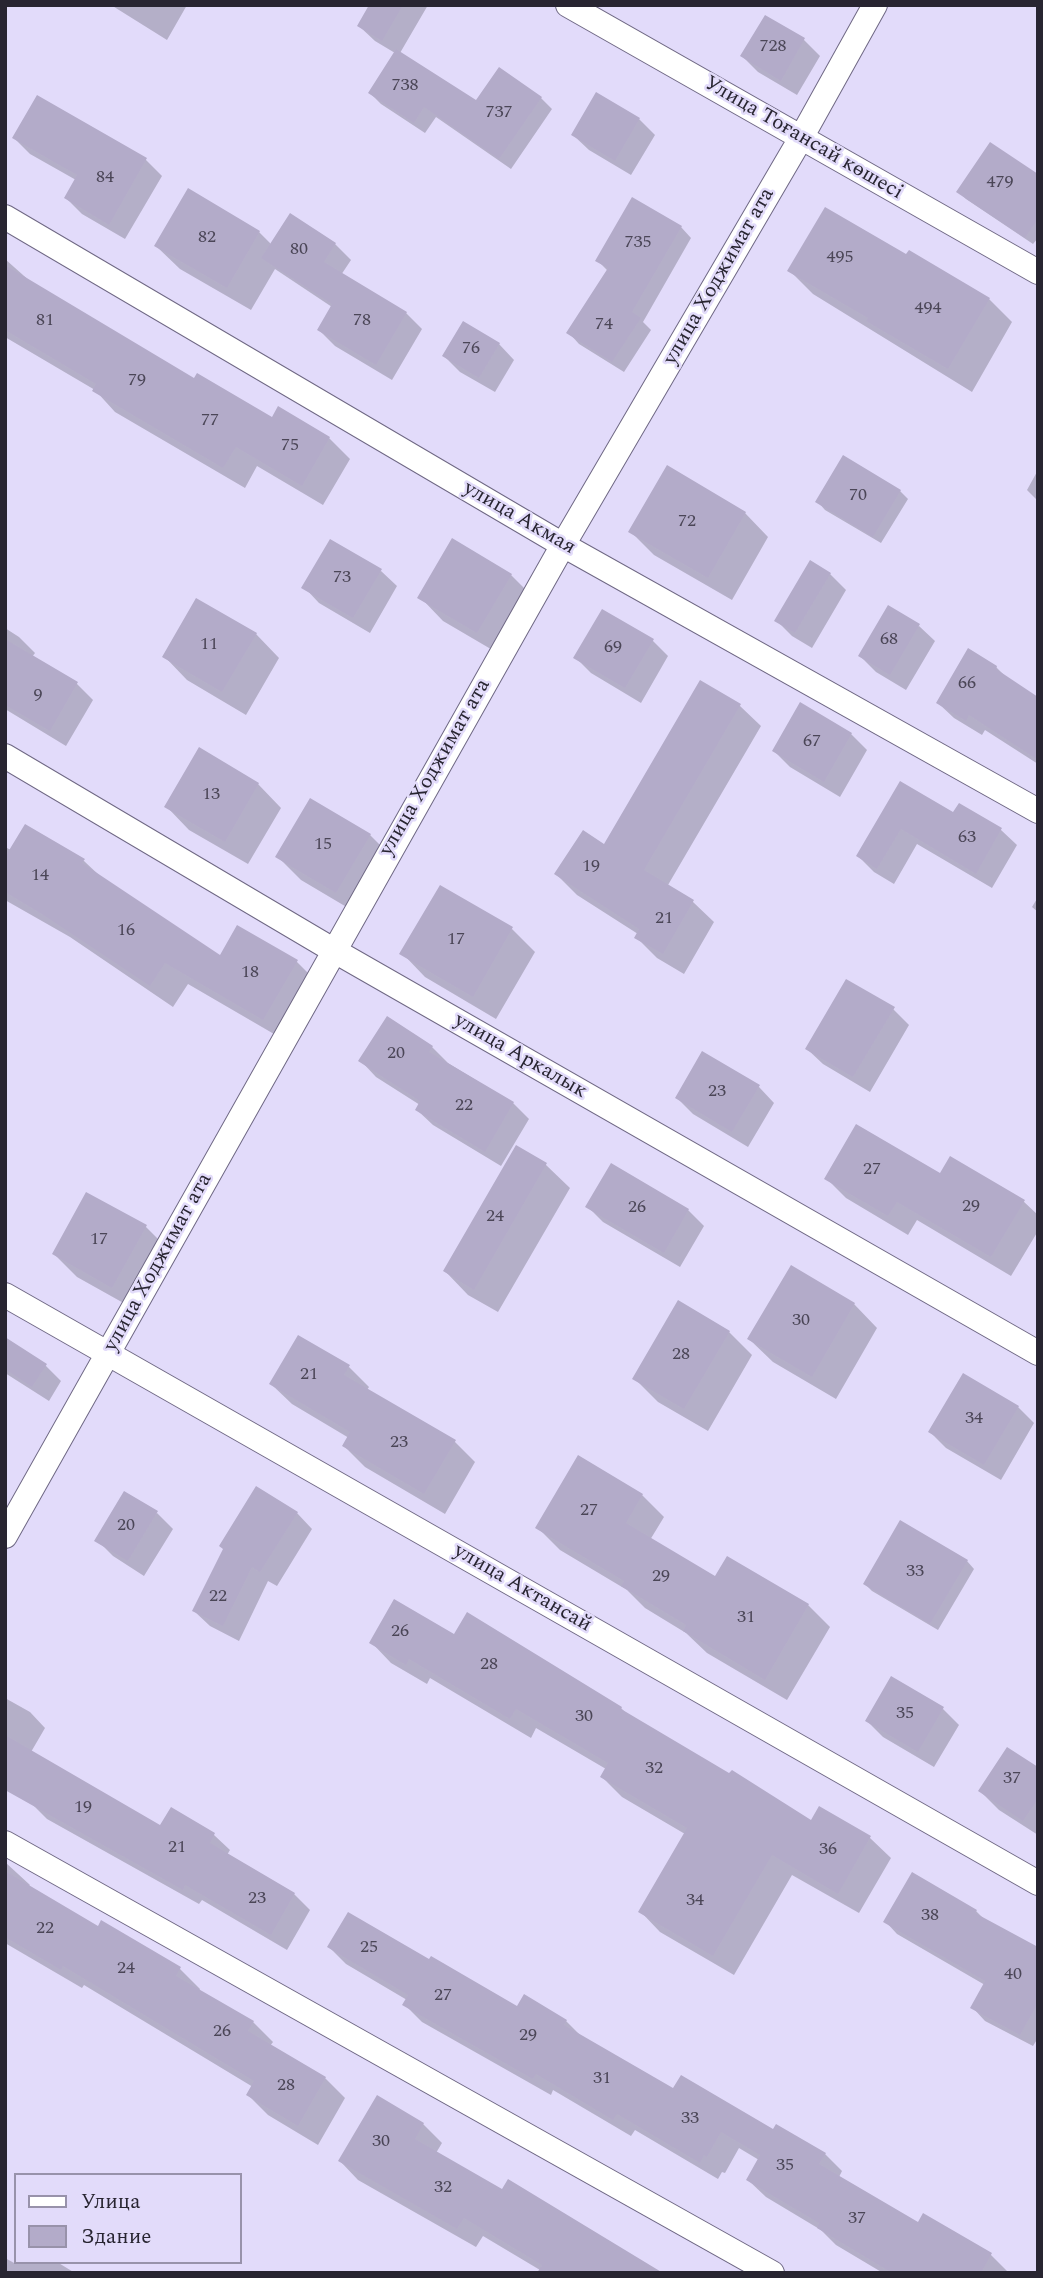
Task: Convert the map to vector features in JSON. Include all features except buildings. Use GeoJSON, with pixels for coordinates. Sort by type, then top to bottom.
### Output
{"type":"FeatureCollection","features":[{"type":"Feature","properties":{"kind":"street","name":"Улица Тоғансай көшесі"},"geometry":{"type":"LineString","coordinates":[[568,5],[1038,272]]}},
{"type":"Feature","properties":{"kind":"street","name":"улица Ходжимат ата"},"geometry":{"type":"LineString","coordinates":[[5,1536],[562,545],[801,138],[875,5]]}},
{"type":"Feature","properties":{"kind":"street","name":"улица Акмая"},"geometry":{"type":"LineString","coordinates":[[5,217],[562,545],[1038,811]]}},
{"type":"Feature","properties":{"kind":"street","name":"улица Аркалык"},"geometry":{"type":"LineString","coordinates":[[5,756],[333,950],[1038,1353]]}},
{"type":"Feature","properties":{"kind":"street","name":"улица Актансай"},"geometry":{"type":"LineString","coordinates":[[5,1295],[1038,1883]]}},
{"type":"Feature","properties":{"kind":"street"},"geometry":{"type":"LineString","coordinates":[[5,1843],[772,2273]]}}]}
